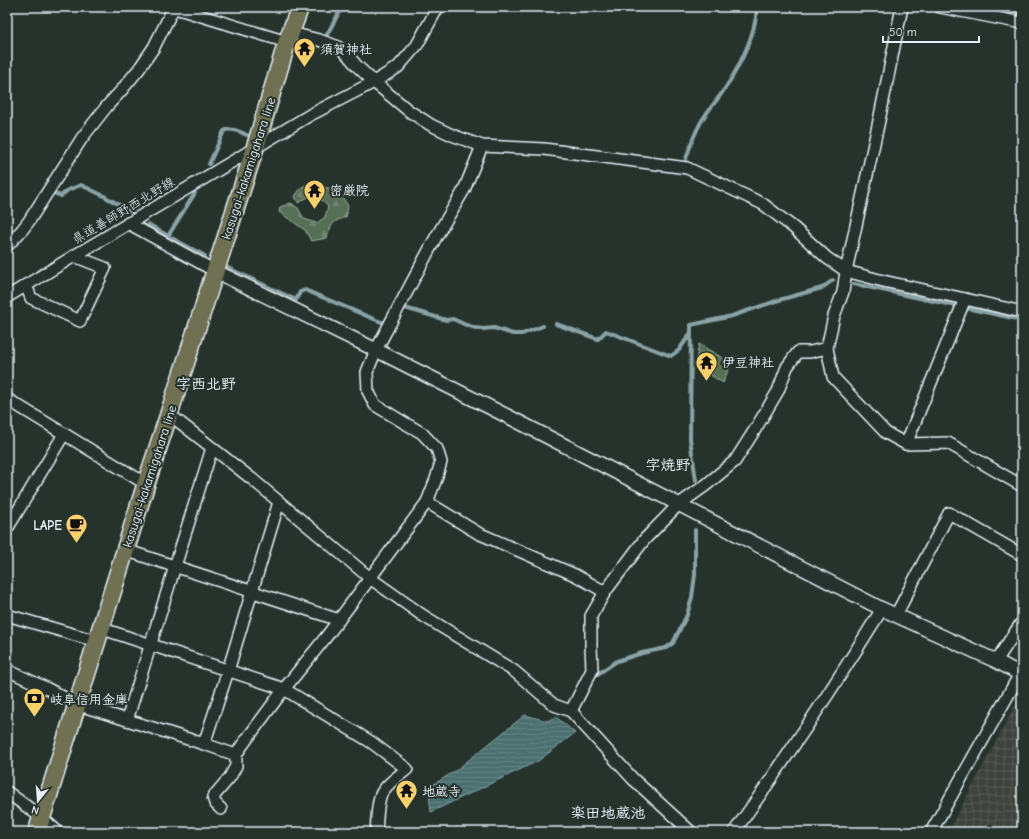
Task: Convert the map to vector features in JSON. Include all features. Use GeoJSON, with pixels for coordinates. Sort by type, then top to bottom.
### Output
{"type":"FeatureCollection","features":[{"type":"Feature","properties":{"kind":"main road","name":"kasugai-kakamigahara line"},"geometry":{"type":"LineString","coordinates":[[39,824],[146,484],[255,148],[289,37],[300,7]]}},
{"type":"Feature","properties":{"kind":"street"},"geometry":{"type":"LineString","coordinates":[[7,246],[29,221],[82,138],[139,69],[154,47],[173,7],[221,21],[289,37],[319,40],[336,46],[346,52],[357,66],[374,82],[409,110],[431,125],[452,135],[482,146],[544,149],[687,168],[763,204],[794,228],[827,258],[846,271],[883,281],[965,298],[1022,312]]}},
{"type":"Feature","properties":{"kind":"street","name":"県道善師野西北野線"},"geometry":{"type":"LineString","coordinates":[[7,298],[128,223],[310,116],[374,82],[398,67],[417,45],[438,7]]}},
{"type":"Feature","properties":{"kind":"street"},"geometry":{"type":"LineString","coordinates":[[902,7],[846,271],[843,292],[834,316],[827,348],[833,377],[886,433],[906,444],[948,443],[1022,486]]}},
{"type":"Feature","properties":{"kind":"street"},"geometry":{"type":"LineString","coordinates":[[940,7],[1022,23]]}},
{"type":"Feature","properties":{"kind":"street"},"geometry":{"type":"LineString","coordinates":[[221,809],[215,803],[213,797],[233,772],[236,766],[236,755],[284,689],[339,620],[427,502],[441,462],[437,449],[422,433],[375,405],[368,391],[368,372],[376,350],[436,237],[464,190],[482,146]]}},
{"type":"Feature","properties":{"kind":"street"},"geometry":{"type":"LineString","coordinates":[[128,223],[215,271],[376,350],[882,609],[996,661],[1021,675],[931,832]]}},
{"type":"Feature","properties":{"kind":"street"},"geometry":{"type":"LineString","coordinates":[[26,285],[31,298],[80,321],[105,268],[74,256]]}},
{"type":"Feature","properties":{"kind":"street"},"geometry":{"type":"LineString","coordinates":[[906,444],[965,298]]}},
{"type":"Feature","properties":{"kind":"street"},"geometry":{"type":"LineString","coordinates":[[571,711],[592,670],[591,616],[606,592],[644,540],[678,505],[706,485],[735,460],[778,391],[787,367],[798,352],[810,352],[827,348]]}},
{"type":"Feature","properties":{"kind":"street"},"geometry":{"type":"LineString","coordinates":[[7,399],[146,484]]}},
{"type":"Feature","properties":{"kind":"street"},"geometry":{"type":"LineString","coordinates":[[169,414],[252,480],[370,578],[422,615],[514,671],[554,705],[571,711],[633,779],[691,832]]}},
{"type":"Feature","properties":{"kind":"street"},"geometry":{"type":"LineString","coordinates":[[7,529],[64,434]]}},
{"type":"Feature","properties":{"kind":"street"},"geometry":{"type":"LineString","coordinates":[[127,720],[212,448]]}},
{"type":"Feature","properties":{"kind":"street"},"geometry":{"type":"LineString","coordinates":[[204,744],[228,671],[278,502]]}},
{"type":"Feature","properties":{"kind":"street"},"geometry":{"type":"LineString","coordinates":[[427,502],[478,533],[575,575],[606,592]]}},
{"type":"Feature","properties":{"kind":"street"},"geometry":{"type":"LineString","coordinates":[[896,615],[949,513],[1022,555]]}},
{"type":"Feature","properties":{"kind":"street"},"geometry":{"type":"LineString","coordinates":[[125,550],[339,620]]}},
{"type":"Feature","properties":{"kind":"street"},"geometry":{"type":"LineString","coordinates":[[734,832],[847,666],[882,609]]}},
{"type":"Feature","properties":{"kind":"street"},"geometry":{"type":"LineString","coordinates":[[7,615],[150,645],[284,689],[371,742],[407,769],[381,792],[376,832]]}},
{"type":"Feature","properties":{"kind":"street"},"geometry":{"type":"LineString","coordinates":[[996,661],[1022,622]]}},
{"type":"Feature","properties":{"kind":"street"},"geometry":{"type":"LineString","coordinates":[[7,670],[76,704],[236,755]]}},
{"type":"Feature","properties":{"kind":"street"},"geometry":{"type":"LineString","coordinates":[[7,792],[39,824],[58,832]]}},
{"type":"Feature","properties":{"kind":"shaded area"},"geometry":{"type":"Polygon","coordinates":[[[1018,700],[1022,702],[1022,832],[948,832],[1018,700]]]}},
{"type":"Feature","properties":{"kind":"green space"},"geometry":{"type":"Polygon","coordinates":[[[308,184],[333,189],[343,198],[348,206],[346,217],[333,224],[327,238],[311,241],[305,230],[279,212],[280,207],[291,203],[298,208],[304,219],[317,223],[325,217],[328,207],[323,201],[308,197],[298,203],[295,196],[302,187],[308,184]]]}},
{"type":"Feature","properties":{"kind":"green space"},"geometry":{"type":"Polygon","coordinates":[[[699,344],[731,363],[723,383],[695,365],[699,344]]]}},
{"type":"Feature","properties":{"kind":"water"},"geometry":{"type":"Polygon","coordinates":[[[525,715],[547,721],[556,717],[575,733],[538,761],[431,812],[428,785],[431,786],[455,771],[525,715]]]}},
{"type":"Feature","properties":{"kind":"waterway"},"geometry":{"type":"LineString","coordinates":[[325,38],[342,7]]}},
{"type":"Feature","properties":{"kind":"waterway"},"geometry":{"type":"LineString","coordinates":[[686,159],[696,131],[707,112],[732,77],[744,54],[753,30],[757,7]]}},
{"type":"Feature","properties":{"kind":"waterway"},"geometry":{"type":"LineString","coordinates":[[983,7],[1022,15]]}},
{"type":"Feature","properties":{"kind":"waterway"},"geometry":{"type":"LineString","coordinates":[[209,164],[224,131],[233,130],[247,135]]}},
{"type":"Feature","properties":{"kind":"waterway"},"geometry":{"type":"LineString","coordinates":[[50,193],[51,192],[61,196],[68,190],[81,185],[132,212]]}},
{"type":"Feature","properties":{"kind":"waterway"},"geometry":{"type":"LineString","coordinates":[[168,236],[195,193]]}},
{"type":"Feature","properties":{"kind":"waterway"},"geometry":{"type":"LineString","coordinates":[[148,224],[205,256]]}},
{"type":"Feature","properties":{"kind":"waterway"},"geometry":{"type":"LineString","coordinates":[[226,267],[296,300],[300,292],[305,290],[381,322],[386,322],[388,319]]}},
{"type":"Feature","properties":{"kind":"waterway"},"geometry":{"type":"LineString","coordinates":[[696,480],[690,439],[691,325],[732,316],[779,300],[822,288],[833,280]]}},
{"type":"Feature","properties":{"kind":"waterway"},"geometry":{"type":"LineString","coordinates":[[854,284],[1022,320]]}},
{"type":"Feature","properties":{"kind":"waterway"},"geometry":{"type":"LineString","coordinates":[[405,308],[446,320],[453,319],[476,328],[494,328],[513,334],[522,334],[543,326]]}},
{"type":"Feature","properties":{"kind":"waterway"},"geometry":{"type":"LineString","coordinates":[[556,324],[598,339],[606,331],[671,356],[679,350],[690,334]]}},
{"type":"Feature","properties":{"kind":"waterway"},"geometry":{"type":"LineString","coordinates":[[596,675],[617,661],[642,653],[666,648],[673,643],[687,615],[692,597],[695,575],[695,530]]}},
{"type":"Feature","properties":{"kind":"place","name":"須賀神社"},"geometry":{"type":"Point","coordinates":[304,68]}},
{"type":"Feature","properties":{"kind":"place","name":"密厳院"},"geometry":{"type":"Point","coordinates":[315,210]}},
{"type":"Feature","properties":{"kind":"place","name":"伊豆神社"},"geometry":{"type":"Point","coordinates":[706,382]}},
{"type":"Feature","properties":{"kind":"place","name":"LAPE"},"geometry":{"type":"Point","coordinates":[77,544]}},
{"type":"Feature","properties":{"kind":"place","name":"岐阜信用金庫"},"geometry":{"type":"Point","coordinates":[34,718]}},
{"type":"Feature","properties":{"kind":"place","name":"地蔵寺"},"geometry":{"type":"Point","coordinates":[407,810]}},
{"type":"Feature","properties":{"kind":"district","name":"字西北野"},"geometry":{"type":"Point","coordinates":[206,384]}},
{"type":"Feature","properties":{"kind":"district","name":"字焼野"},"geometry":{"type":"Point","coordinates":[668,465]}},
{"type":"Feature","properties":{"kind":"district","name":"楽田地蔵池"},"geometry":{"type":"Point","coordinates":[608,813]}}]}
